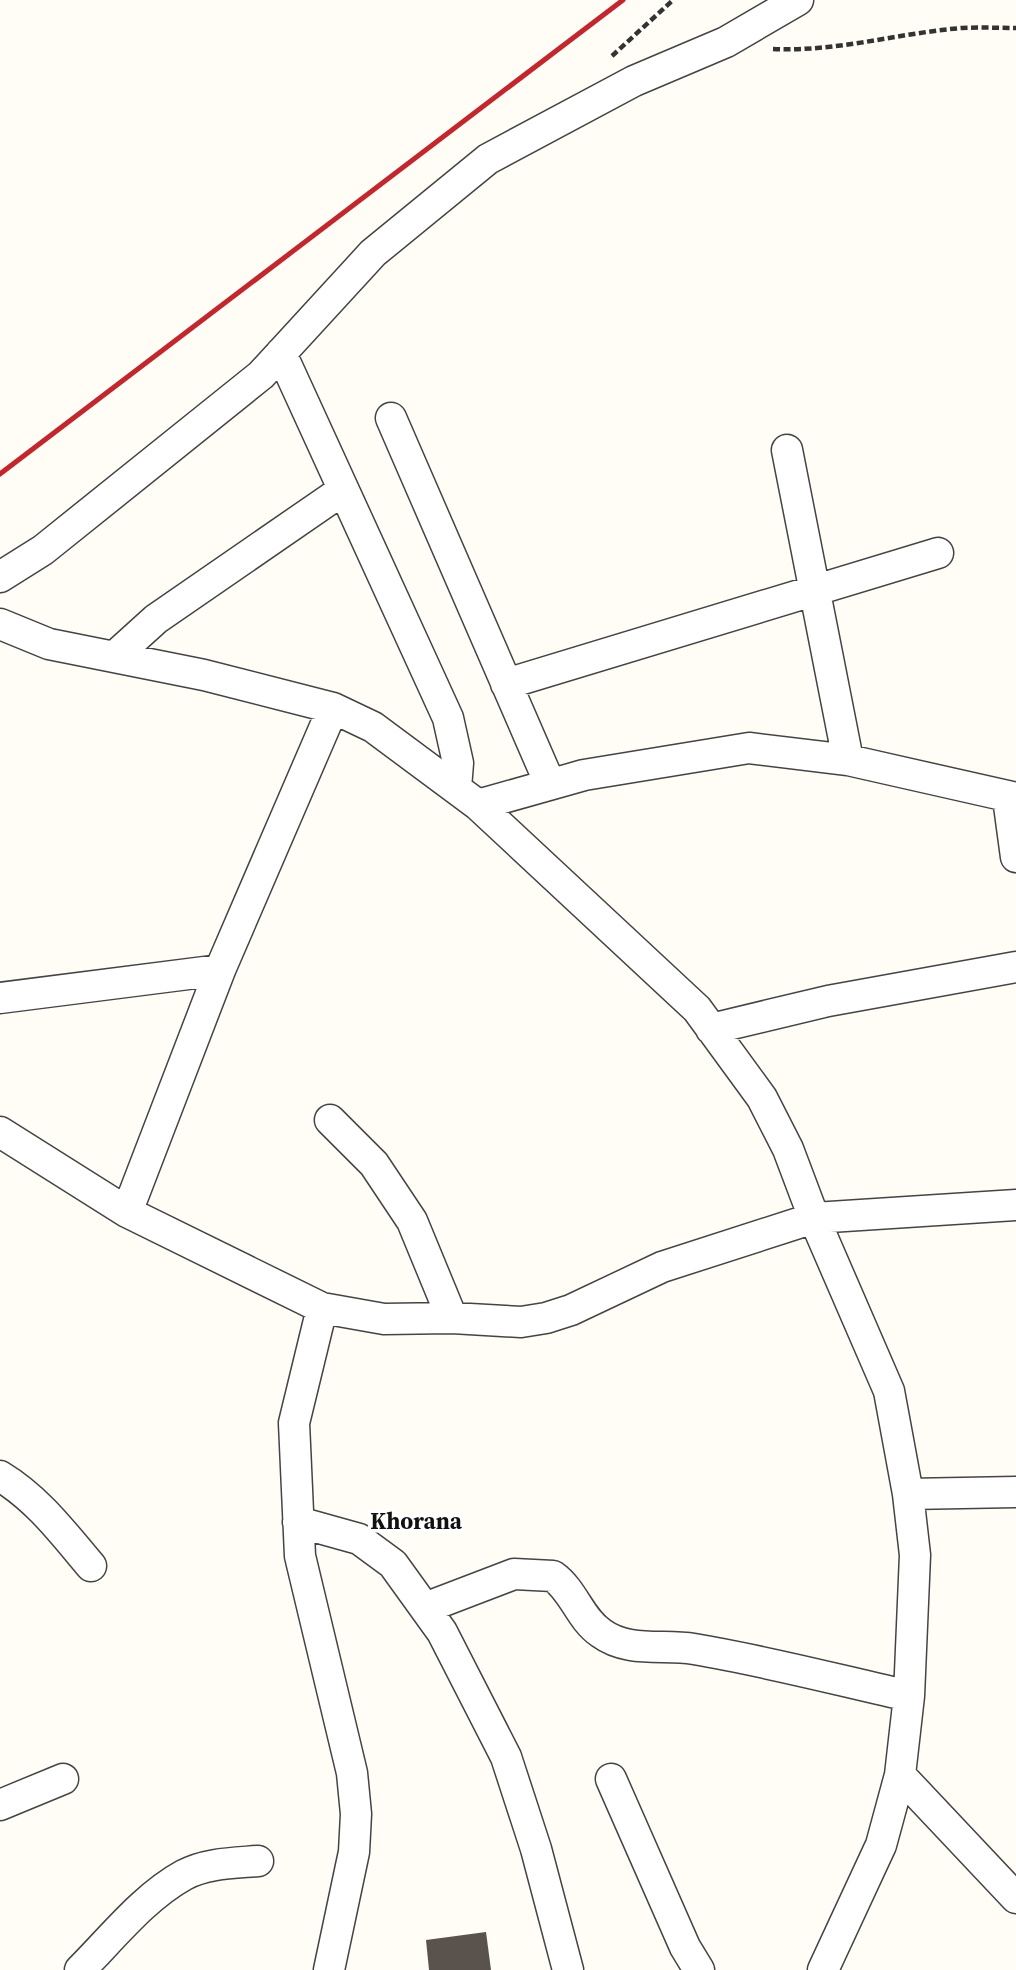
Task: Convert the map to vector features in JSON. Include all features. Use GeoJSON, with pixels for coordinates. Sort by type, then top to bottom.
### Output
{"type":"FeatureCollection","features":[{"type":"Feature","properties":{"kind":"street"},"geometry":{"type":"LineString","coordinates":[[0,577],[54,541],[261,375],[373,253],[488,159],[634,81],[726,42],[798,0]]}},
{"type":"Feature","properties":{"kind":"street"},"geometry":{"type":"LineString","coordinates":[[281,353],[448,718],[467,796]]}},
{"type":"Feature","properties":{"kind":"street"},"geometry":{"type":"LineString","coordinates":[[391,418],[550,785]]}},
{"type":"Feature","properties":{"kind":"street"},"geometry":{"type":"LineString","coordinates":[[786,450],[848,760]]}},
{"type":"Feature","properties":{"kind":"street"},"geometry":{"type":"LineString","coordinates":[[114,657],[156,619],[343,490]]}},
{"type":"Feature","properties":{"kind":"street"},"geometry":{"type":"LineString","coordinates":[[506,684],[938,553]]}},
{"type":"Feature","properties":{"kind":"street"},"geometry":{"type":"LineString","coordinates":[[0,624],[49,644],[204,675],[333,708],[373,727],[467,796],[697,1009],[762,1098],[788,1149],[814,1218],[888,1391],[908,1494],[915,1555],[909,1696],[900,1775],[881,1845],[823,1970]]}},
{"type":"Feature","properties":{"kind":"street"},"geometry":{"type":"LineString","coordinates":[[127,1212],[220,970],[333,708]]}},
{"type":"Feature","properties":{"kind":"street"},"geometry":{"type":"LineString","coordinates":[[467,796],[550,785],[584,775],[749,748],[848,760],[1012,798],[1016,857]]}},
{"type":"Feature","properties":{"kind":"street"},"geometry":{"type":"LineString","coordinates":[[711,1029],[828,1001],[1016,967]]}},
{"type":"Feature","properties":{"kind":"street"},"geometry":{"type":"LineString","coordinates":[[0,998],[220,970]]}},
{"type":"Feature","properties":{"kind":"street"},"geometry":{"type":"LineString","coordinates":[[330,1120],[374,1164],[412,1221],[452,1318]]}},
{"type":"Feature","properties":{"kind":"street"},"geometry":{"type":"LineString","coordinates":[[0,1132],[127,1212],[322,1308],[384,1319],[452,1318],[521,1322],[546,1318],[571,1310],[662,1267],[814,1218],[1016,1205]]}},
{"type":"Feature","properties":{"kind":"street"},"geometry":{"type":"LineString","coordinates":[[322,1308],[294,1423],[300,1556],[352,1773],[356,1814],[354,1852],[329,1970]]}},
{"type":"Feature","properties":{"kind":"street"},"geometry":{"type":"LineString","coordinates":[[0,1476],[22,1490],[47,1513],[91,1566]]}},
{"type":"Feature","properties":{"kind":"street"},"geometry":{"type":"LineString","coordinates":[[908,1494],[1016,1493]]}},
{"type":"Feature","properties":{"kind":"street"},"geometry":{"type":"LineString","coordinates":[[298,1522],[359,1539],[393,1564],[442,1632],[506,1757],[536,1849],[568,1970]]}},
{"type":"Feature","properties":{"kind":"street"},"geometry":{"type":"LineString","coordinates":[[425,1608],[514,1574],[553,1576],[574,1596],[599,1633],[615,1641],[629,1645],[692,1649],[909,1696]]}},
{"type":"Feature","properties":{"kind":"street"},"geometry":{"type":"LineString","coordinates":[[900,1775],[1016,1898]]}},
{"type":"Feature","properties":{"kind":"street"},"geometry":{"type":"LineString","coordinates":[[0,1805],[63,1779]]}},
{"type":"Feature","properties":{"kind":"street"},"geometry":{"type":"LineString","coordinates":[[611,1779],[685,1947],[699,1970]]}},
{"type":"Feature","properties":{"kind":"street"},"geometry":{"type":"LineString","coordinates":[[80,1970],[157,1894],[185,1874],[211,1866],[258,1861]]}},
{"type":"Feature","properties":{"kind":"path"},"geometry":{"type":"LineString","coordinates":[[726,42],[804,50],[961,28],[1016,28]]}},
{"type":"Feature","properties":{"kind":"building"},"geometry":{"type":"Polygon","coordinates":[[[486,1932],[491,1970],[429,1970],[426,1940],[486,1932]]]}},
{"type":"Feature","properties":{"kind":"railway"},"geometry":{"type":"LineString","coordinates":[[0,474],[623,0]]}},
{"type":"Feature","properties":{"kind":"district","name":"Khorana"},"geometry":{"type":"Point","coordinates":[416,1521]}}]}
